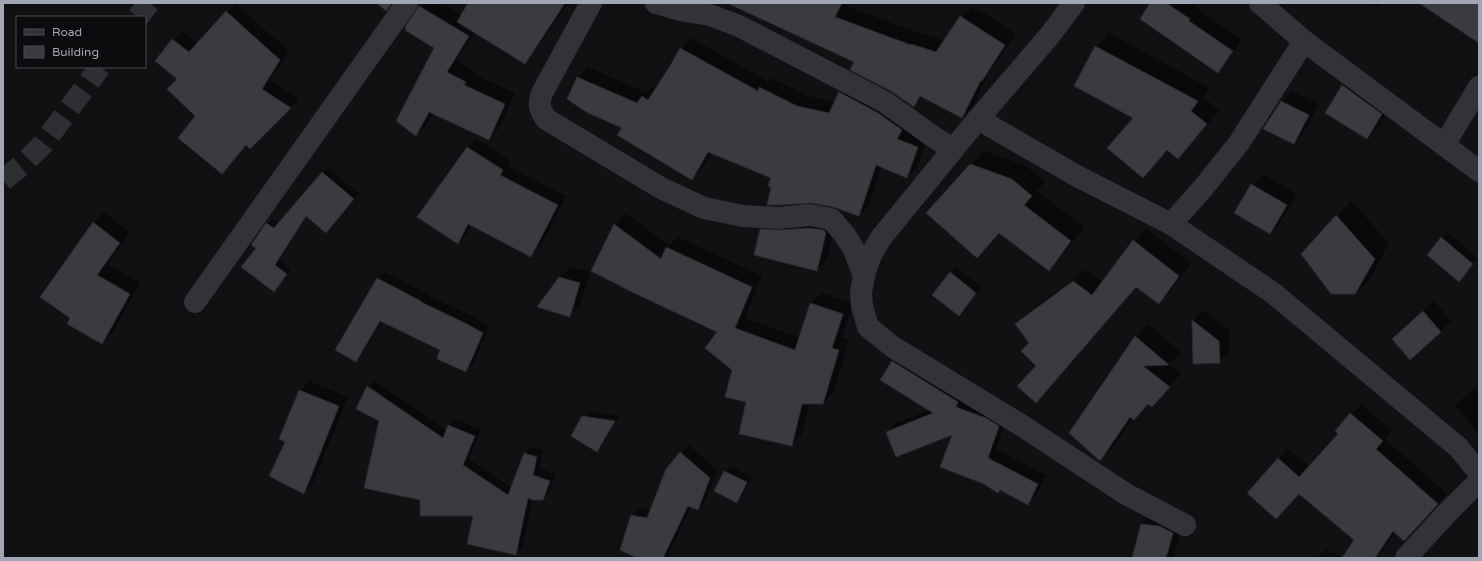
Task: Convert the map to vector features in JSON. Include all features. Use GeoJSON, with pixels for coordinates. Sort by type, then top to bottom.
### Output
{"type":"FeatureCollection","features":[{"type":"Feature","properties":{"kind":"street"},"geometry":{"type":"LineString","coordinates":[[195,302],[407,3]]}},
{"type":"Feature","properties":{"kind":"street"},"geometry":{"type":"LineString","coordinates":[[591,3],[542,93],[539,102],[540,111],[546,119],[661,188],[704,208],[743,216],[779,218],[810,215],[831,219],[845,235],[854,250],[864,276]]}},
{"type":"Feature","properties":{"kind":"street"},"geometry":{"type":"LineString","coordinates":[[656,3],[680,10],[710,15],[739,26],[885,102],[935,138],[954,148]]}},
{"type":"Feature","properties":{"kind":"street"},"geometry":{"type":"LineString","coordinates":[[1074,3],[1050,35],[978,119],[880,239],[870,256],[864,276],[861,292],[862,306],[868,327],[893,347],[1021,425],[1126,494],[1185,525]]}},
{"type":"Feature","properties":{"kind":"street"},"geometry":{"type":"LineString","coordinates":[[1260,3],[1304,41],[1479,170]]}},
{"type":"Feature","properties":{"kind":"street"},"geometry":{"type":"LineString","coordinates":[[1171,224],[1203,188],[1239,143],[1304,41]]}},
{"type":"Feature","properties":{"kind":"street"},"geometry":{"type":"LineString","coordinates":[[1444,145],[1479,87]]}},
{"type":"Feature","properties":{"kind":"street"},"geometry":{"type":"LineString","coordinates":[[978,119],[1077,176],[1171,224],[1273,294],[1460,448],[1479,473]]}},
{"type":"Feature","properties":{"kind":"street"},"geometry":{"type":"LineString","coordinates":[[1406,558],[1446,514],[1479,481]]}},
{"type":"Feature","properties":{"kind":"building"},"geometry":{"type":"Polygon","coordinates":[[[377,3],[392,3],[386,11],[377,3]]]}},
{"type":"Feature","properties":{"kind":"building"},"geometry":{"type":"Polygon","coordinates":[[[468,3],[565,3],[525,64],[457,22],[468,3]]]}},
{"type":"Feature","properties":{"kind":"building"},"geometry":{"type":"Polygon","coordinates":[[[727,3],[842,3],[835,17],[911,45],[936,52],[960,16],[1005,45],[982,81],[981,80],[962,118],[920,96],[914,107],[891,91],[850,70],[854,62],[727,3]]]}},
{"type":"Feature","properties":{"kind":"building"},"geometry":{"type":"Polygon","coordinates":[[[1150,3],[1166,3],[1190,19],[1189,21],[1233,51],[1218,73],[1140,19],[1150,3]]]}},
{"type":"Feature","properties":{"kind":"building"},"geometry":{"type":"Polygon","coordinates":[[[1419,3],[1479,3],[1479,43],[1419,3]]]}},
{"type":"Feature","properties":{"kind":"building"},"geometry":{"type":"Polygon","coordinates":[[[419,6],[469,36],[447,72],[466,82],[464,85],[505,104],[489,140],[429,112],[416,136],[396,121],[434,48],[405,30],[405,27],[419,6]]]}},
{"type":"Feature","properties":{"kind":"building"},"geometry":{"type":"Polygon","coordinates":[[[226,11],[280,60],[262,89],[291,108],[250,149],[246,145],[222,174],[178,138],[195,116],[167,89],[177,79],[155,61],[172,39],[189,52],[226,11]]]}},
{"type":"Feature","properties":{"kind":"building"},"geometry":{"type":"Polygon","coordinates":[[[1095,46],[1198,101],[1191,111],[1207,124],[1178,159],[1167,150],[1143,178],[1107,148],[1133,118],[1074,86],[1095,46]]]}},
{"type":"Feature","properties":{"kind":"building"},"geometry":{"type":"Polygon","coordinates":[[[680,48],[758,91],[759,87],[797,106],[829,113],[839,92],[878,113],[902,130],[897,139],[918,147],[907,178],[876,165],[859,216],[833,207],[812,203],[767,205],[771,188],[768,186],[771,178],[708,152],[692,180],[617,135],[622,128],[588,113],[567,99],[577,77],[637,103],[642,96],[648,100],[680,48]]]}},
{"type":"Feature","properties":{"kind":"building"},"geometry":{"type":"Polygon","coordinates":[[[1342,85],[1382,114],[1367,139],[1325,113],[1342,85]]]}},
{"type":"Feature","properties":{"kind":"building"},"geometry":{"type":"Polygon","coordinates":[[[1281,101],[1309,115],[1294,144],[1263,129],[1281,101]]]}},
{"type":"Feature","properties":{"kind":"building"},"geometry":{"type":"Polygon","coordinates":[[[467,147],[503,170],[500,175],[558,205],[531,257],[468,224],[458,244],[417,217],[467,147]]]}},
{"type":"Feature","properties":{"kind":"building"},"geometry":{"type":"Polygon","coordinates":[[[970,164],[1012,179],[1032,196],[1024,205],[1071,241],[1049,271],[999,233],[977,258],[926,213],[970,164]]]}},
{"type":"Feature","properties":{"kind":"building"},"geometry":{"type":"Polygon","coordinates":[[[322,172],[354,199],[326,233],[306,216],[275,265],[287,274],[274,292],[241,267],[256,248],[251,245],[266,223],[274,228],[322,172]]]}},
{"type":"Feature","properties":{"kind":"building"},"geometry":{"type":"Polygon","coordinates":[[[1251,184],[1287,205],[1270,234],[1234,213],[1251,184]]]}},
{"type":"Feature","properties":{"kind":"building"},"geometry":{"type":"Polygon","coordinates":[[[1336,215],[1375,259],[1355,294],[1331,294],[1301,254],[1336,215]]]}},
{"type":"Feature","properties":{"kind":"building"},"geometry":{"type":"Polygon","coordinates":[[[93,222],[120,243],[97,275],[130,294],[102,344],[67,324],[70,318],[40,297],[93,222]]]}},
{"type":"Feature","properties":{"kind":"building"},"geometry":{"type":"Polygon","coordinates":[[[614,224],[661,259],[666,247],[752,287],[735,328],[795,350],[810,303],[843,314],[832,348],[839,350],[823,404],[802,404],[792,446],[739,434],[746,402],[725,397],[732,370],[705,348],[717,332],[591,271],[614,224]]]}},
{"type":"Feature","properties":{"kind":"building"},"geometry":{"type":"Polygon","coordinates":[[[809,228],[824,230],[826,233],[817,271],[754,255],[760,229],[780,230],[809,228]]]}},
{"type":"Feature","properties":{"kind":"building"},"geometry":{"type":"Polygon","coordinates":[[[1441,237],[1473,264],[1459,282],[1427,255],[1441,237]]]}},
{"type":"Feature","properties":{"kind":"building"},"geometry":{"type":"Polygon","coordinates":[[[1133,240],[1179,276],[1159,304],[1136,287],[1036,403],[1017,386],[1036,366],[1021,351],[1029,343],[1015,324],[1073,281],[1092,295],[1133,240]]]}},
{"type":"Feature","properties":{"kind":"building"},"geometry":{"type":"Polygon","coordinates":[[[950,272],[976,293],[959,316],[932,295],[950,272]]]}},
{"type":"Feature","properties":{"kind":"building"},"geometry":{"type":"Polygon","coordinates":[[[559,277],[580,283],[570,317],[537,307],[559,277]]]}},
{"type":"Feature","properties":{"kind":"building"},"geometry":{"type":"Polygon","coordinates":[[[377,278],[483,333],[466,372],[437,359],[440,350],[380,321],[356,362],[335,350],[377,278]]]}},
{"type":"Feature","properties":{"kind":"building"},"geometry":{"type":"Polygon","coordinates":[[[1423,311],[1441,332],[1410,360],[1392,339],[1423,311]]]}},
{"type":"Feature","properties":{"kind":"building"},"geometry":{"type":"Polygon","coordinates":[[[1192,320],[1219,341],[1220,363],[1193,364],[1192,320]]]}},
{"type":"Feature","properties":{"kind":"building"},"geometry":{"type":"Polygon","coordinates":[[[1135,336],[1169,365],[1143,366],[1170,387],[1152,407],[1148,404],[1134,420],[1130,417],[1100,461],[1069,433],[1135,336]]]}},
{"type":"Feature","properties":{"kind":"building"},"geometry":{"type":"Polygon","coordinates":[[[892,361],[958,402],[956,407],[986,418],[999,426],[988,458],[1038,484],[1028,505],[1000,490],[998,493],[984,484],[940,467],[952,435],[896,457],[886,432],[933,413],[880,380],[892,361]]]}},
{"type":"Feature","properties":{"kind":"building"},"geometry":{"type":"Polygon","coordinates":[[[367,386],[443,438],[448,425],[475,436],[463,465],[508,495],[524,453],[537,457],[533,475],[550,481],[543,500],[533,500],[528,498],[516,555],[467,544],[473,516],[420,516],[420,500],[364,488],[379,421],[356,409],[367,386]]]}},
{"type":"Feature","properties":{"kind":"building"},"geometry":{"type":"Polygon","coordinates":[[[299,390],[339,406],[304,494],[269,476],[285,442],[279,439],[299,390]]]}},
{"type":"Feature","properties":{"kind":"building"},"geometry":{"type":"Polygon","coordinates":[[[1350,413],[1383,441],[1376,449],[1438,504],[1404,541],[1393,531],[1375,558],[1342,558],[1354,540],[1299,494],[1276,519],[1247,493],[1278,458],[1299,477],[1338,434],[1335,431],[1350,413]]]}},
{"type":"Feature","properties":{"kind":"building"},"geometry":{"type":"Polygon","coordinates":[[[582,416],[615,421],[597,452],[571,436],[582,416]]]}},
{"type":"Feature","properties":{"kind":"building"},"geometry":{"type":"Polygon","coordinates":[[[680,452],[710,478],[698,510],[688,506],[663,558],[637,558],[620,550],[631,515],[647,518],[666,469],[680,452]]]}},
{"type":"Feature","properties":{"kind":"building"},"geometry":{"type":"Polygon","coordinates":[[[724,471],[747,482],[737,503],[714,491],[724,471]]]}},
{"type":"Feature","properties":{"kind":"building"},"geometry":{"type":"Polygon","coordinates":[[[1141,524],[1159,526],[1173,533],[1166,558],[1132,558],[1141,524]]]}},
{"type":"Feature","properties":{"kind":"tunnel"},"geometry":{"type":"LineString","coordinates":[[139,16],[149,3]]}},
{"type":"Feature","properties":{"kind":"tunnel"},"geometry":{"type":"LineString","coordinates":[[3,180],[22,165],[43,144],[99,68]]}}]}
